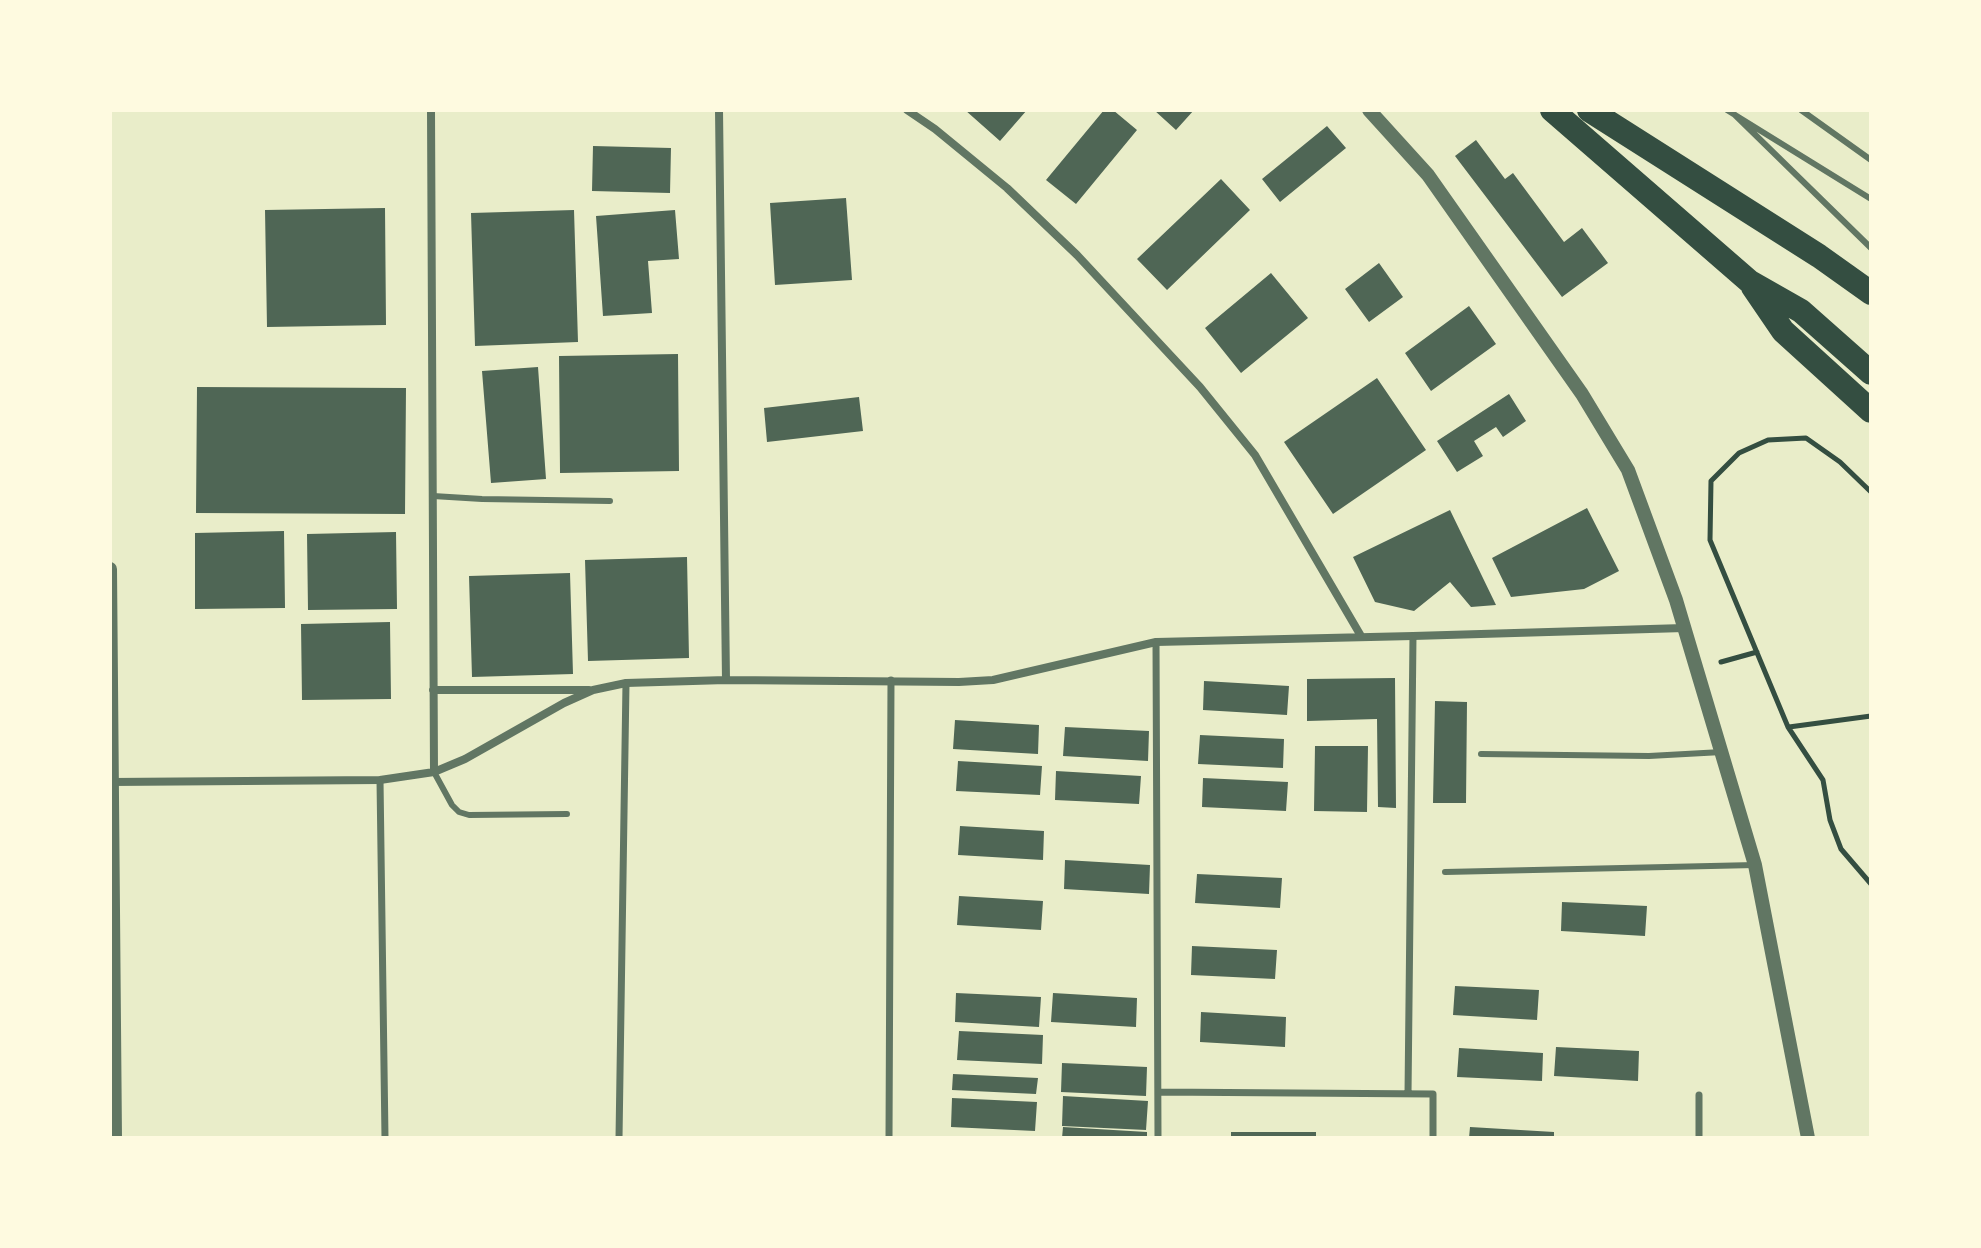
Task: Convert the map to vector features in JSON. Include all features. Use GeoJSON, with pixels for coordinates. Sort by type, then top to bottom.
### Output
{"type":"FeatureCollection","features":[{"type":"Feature","properties":{"kind":"highway"},"geometry":{"type":"LineString","coordinates":[[1552,110],[1750,282],[1801,311],[1871,373]]}},
{"type":"Feature","properties":{"kind":"highway"},"geometry":{"type":"LineString","coordinates":[[1589,110],[1819,256],[1871,293]]}},
{"type":"Feature","properties":{"kind":"highway"},"geometry":{"type":"LineString","coordinates":[[1819,256],[1871,280]]}},
{"type":"Feature","properties":{"kind":"highway"},"geometry":{"type":"LineString","coordinates":[[1750,282],[1783,331],[1871,411]]}},
{"type":"Feature","properties":{"kind":"street"},"geometry":{"type":"LineString","coordinates":[[431,110],[434,772]]}},
{"type":"Feature","properties":{"kind":"street"},"geometry":{"type":"LineString","coordinates":[[719,110],[726,680]]}},
{"type":"Feature","properties":{"kind":"street"},"geometry":{"type":"LineString","coordinates":[[907,110],[1007,188],[1077,255],[1200,387],[1255,455],[1361,636]]}},
{"type":"Feature","properties":{"kind":"street"},"geometry":{"type":"LineString","coordinates":[[1369,110],[1428,175],[1565,369],[1628,470],[1684,628],[1755,865],[1808,1138]]}},
{"type":"Feature","properties":{"kind":"street"},"geometry":{"type":"LineString","coordinates":[[110,569],[115,1138]]}},
{"type":"Feature","properties":{"kind":"street"},"geometry":{"type":"LineString","coordinates":[[433,690],[593,690],[626,683],[726,680],[959,682],[993,680],[1156,642],[1684,628]]}},
{"type":"Feature","properties":{"kind":"street"},"geometry":{"type":"LineString","coordinates":[[1408,1094],[1413,636]]}},
{"type":"Feature","properties":{"kind":"street"},"geometry":{"type":"LineString","coordinates":[[1156,642],[1158,1138]]}},
{"type":"Feature","properties":{"kind":"street"},"geometry":{"type":"LineString","coordinates":[[889,1138],[891,680]]}},
{"type":"Feature","properties":{"kind":"street"},"geometry":{"type":"LineString","coordinates":[[619,1138],[626,683]]}},
{"type":"Feature","properties":{"kind":"street"},"geometry":{"type":"LineString","coordinates":[[111,782],[380,780],[434,772],[465,759],[593,690]]}},
{"type":"Feature","properties":{"kind":"street"},"geometry":{"type":"LineString","coordinates":[[380,780],[385,1138]]}},
{"type":"Feature","properties":{"kind":"street"},"geometry":{"type":"LineString","coordinates":[[1158,1092],[1433,1094],[1433,1138]]}},
{"type":"Feature","properties":{"kind":"street"},"geometry":{"type":"LineString","coordinates":[[1699,1095],[1699,1138]]}},
{"type":"Feature","properties":{"kind":"lane"},"geometry":{"type":"LineString","coordinates":[[1727,110],[1871,199]]}},
{"type":"Feature","properties":{"kind":"lane"},"geometry":{"type":"LineString","coordinates":[[1801,110],[1871,160]]}},
{"type":"Feature","properties":{"kind":"lane"},"geometry":{"type":"LineString","coordinates":[[1735,115],[1871,248]]}},
{"type":"Feature","properties":{"kind":"lane"},"geometry":{"type":"LineString","coordinates":[[433,496],[610,501]]}},
{"type":"Feature","properties":{"kind":"lane"},"geometry":{"type":"LineString","coordinates":[[1481,754],[1649,756],[1722,752]]}},
{"type":"Feature","properties":{"kind":"lane"},"geometry":{"type":"LineString","coordinates":[[434,772],[459,812],[469,815],[567,814]]}},
{"type":"Feature","properties":{"kind":"lane"},"geometry":{"type":"LineString","coordinates":[[1445,872],[1755,865]]}},
{"type":"Feature","properties":{"kind":"path"},"geometry":{"type":"LineString","coordinates":[[1871,492],[1840,462],[1806,438],[1768,440],[1739,453],[1711,481],[1710,540],[1788,727],[1823,780],[1830,820],[1841,849],[1871,884]]}},
{"type":"Feature","properties":{"kind":"path"},"geometry":{"type":"LineString","coordinates":[[1697,669],[1757,652]]}},
{"type":"Feature","properties":{"kind":"path"},"geometry":{"type":"LineString","coordinates":[[1788,727],[1871,716]]}},
{"type":"Feature","properties":{"kind":"building"},"geometry":{"type":"Polygon","coordinates":[[[965,110],[1027,110],[1000,141],[965,110]]]}},
{"type":"Feature","properties":{"kind":"building"},"geometry":{"type":"Polygon","coordinates":[[[1104,110],[1113,110],[1137,130],[1076,204],[1046,180],[1104,110]]]}},
{"type":"Feature","properties":{"kind":"building"},"geometry":{"type":"Polygon","coordinates":[[[1154,110],[1194,110],[1176,130],[1154,110]]]}},
{"type":"Feature","properties":{"kind":"building"},"geometry":{"type":"Polygon","coordinates":[[[1327,126],[1346,148],[1280,202],[1262,179],[1327,126]]]}},
{"type":"Feature","properties":{"kind":"building"},"geometry":{"type":"Polygon","coordinates":[[[1476,140],[1505,179],[1513,173],[1564,242],[1582,228],[1608,263],[1562,297],[1455,156],[1476,140]]]}},
{"type":"Feature","properties":{"kind":"building"},"geometry":{"type":"Polygon","coordinates":[[[593,146],[671,148],[670,193],[592,191],[593,146]]]}},
{"type":"Feature","properties":{"kind":"building"},"geometry":{"type":"Polygon","coordinates":[[[1221,179],[1250,210],[1167,290],[1137,259],[1221,179]]]}},
{"type":"Feature","properties":{"kind":"building"},"geometry":{"type":"Polygon","coordinates":[[[846,198],[852,280],[775,285],[770,203],[846,198]]]}},
{"type":"Feature","properties":{"kind":"building"},"geometry":{"type":"Polygon","coordinates":[[[385,208],[386,325],[267,327],[265,210],[385,208]]]}},
{"type":"Feature","properties":{"kind":"building"},"geometry":{"type":"Polygon","coordinates":[[[574,210],[578,342],[475,346],[471,213],[574,210]]]}},
{"type":"Feature","properties":{"kind":"building"},"geometry":{"type":"Polygon","coordinates":[[[675,210],[679,259],[648,261],[652,313],[603,316],[596,216],[675,210]]]}},
{"type":"Feature","properties":{"kind":"building"},"geometry":{"type":"Polygon","coordinates":[[[1379,263],[1403,297],[1369,322],[1345,289],[1379,263]]]}},
{"type":"Feature","properties":{"kind":"building"},"geometry":{"type":"Polygon","coordinates":[[[1271,273],[1308,318],[1241,373],[1205,328],[1271,273]]]}},
{"type":"Feature","properties":{"kind":"building"},"geometry":{"type":"Polygon","coordinates":[[[1469,306],[1496,344],[1431,391],[1405,353],[1469,306]]]}},
{"type":"Feature","properties":{"kind":"building"},"geometry":{"type":"Polygon","coordinates":[[[678,354],[679,471],[560,473],[559,356],[678,354]]]}},
{"type":"Feature","properties":{"kind":"building"},"geometry":{"type":"Polygon","coordinates":[[[538,367],[546,479],[491,483],[482,371],[538,367]]]}},
{"type":"Feature","properties":{"kind":"building"},"geometry":{"type":"Polygon","coordinates":[[[1377,378],[1426,450],[1333,514],[1284,442],[1377,378]]]}},
{"type":"Feature","properties":{"kind":"building"},"geometry":{"type":"Polygon","coordinates":[[[197,387],[406,388],[405,514],[196,513],[197,387]]]}},
{"type":"Feature","properties":{"kind":"building"},"geometry":{"type":"Polygon","coordinates":[[[1509,394],[1526,421],[1503,437],[1496,427],[1474,441],[1483,456],[1457,472],[1437,441],[1509,394]]]}},
{"type":"Feature","properties":{"kind":"building"},"geometry":{"type":"Polygon","coordinates":[[[859,397],[863,431],[767,442],[764,408],[859,397]]]}},
{"type":"Feature","properties":{"kind":"building"},"geometry":{"type":"Polygon","coordinates":[[[1587,508],[1619,571],[1584,589],[1511,597],[1492,558],[1587,508]]]}},
{"type":"Feature","properties":{"kind":"building"},"geometry":{"type":"Polygon","coordinates":[[[1450,510],[1496,605],[1471,607],[1450,582],[1414,611],[1375,602],[1353,557],[1450,510]]]}},
{"type":"Feature","properties":{"kind":"building"},"geometry":{"type":"Polygon","coordinates":[[[284,531],[285,608],[195,609],[195,533],[284,531]]]}},
{"type":"Feature","properties":{"kind":"building"},"geometry":{"type":"Polygon","coordinates":[[[396,532],[397,609],[308,610],[307,534],[396,532]]]}},
{"type":"Feature","properties":{"kind":"building"},"geometry":{"type":"Polygon","coordinates":[[[687,557],[689,658],[588,661],[585,560],[687,557]]]}},
{"type":"Feature","properties":{"kind":"building"},"geometry":{"type":"Polygon","coordinates":[[[570,573],[573,674],[472,677],[469,576],[570,573]]]}},
{"type":"Feature","properties":{"kind":"building"},"geometry":{"type":"Polygon","coordinates":[[[390,622],[391,699],[302,700],[301,624],[390,622]]]}},
{"type":"Feature","properties":{"kind":"building"},"geometry":{"type":"Polygon","coordinates":[[[1395,678],[1396,808],[1378,807],[1377,719],[1307,721],[1307,679],[1395,678]]]}},
{"type":"Feature","properties":{"kind":"building"},"geometry":{"type":"Polygon","coordinates":[[[1204,681],[1289,686],[1287,715],[1203,710],[1204,681]]]}},
{"type":"Feature","properties":{"kind":"building"},"geometry":{"type":"Polygon","coordinates":[[[1435,701],[1467,702],[1466,803],[1433,803],[1435,701]]]}},
{"type":"Feature","properties":{"kind":"building"},"geometry":{"type":"Polygon","coordinates":[[[955,720],[1039,725],[1038,754],[953,749],[955,720]]]}},
{"type":"Feature","properties":{"kind":"building"},"geometry":{"type":"Polygon","coordinates":[[[1065,727],[1149,731],[1148,761],[1063,756],[1065,727]]]}},
{"type":"Feature","properties":{"kind":"building"},"geometry":{"type":"Polygon","coordinates":[[[1200,735],[1284,739],[1283,768],[1198,764],[1200,735]]]}},
{"type":"Feature","properties":{"kind":"building"},"geometry":{"type":"Polygon","coordinates":[[[1315,746],[1368,746],[1367,812],[1314,811],[1315,746]]]}},
{"type":"Feature","properties":{"kind":"building"},"geometry":{"type":"Polygon","coordinates":[[[958,761],[1042,766],[1040,795],[956,791],[958,761]]]}},
{"type":"Feature","properties":{"kind":"building"},"geometry":{"type":"Polygon","coordinates":[[[1056,771],[1141,776],[1139,804],[1055,800],[1056,771]]]}},
{"type":"Feature","properties":{"kind":"building"},"geometry":{"type":"Polygon","coordinates":[[[1203,778],[1288,782],[1286,811],[1202,807],[1203,778]]]}},
{"type":"Feature","properties":{"kind":"building"},"geometry":{"type":"Polygon","coordinates":[[[960,826],[1044,831],[1043,860],[958,855],[960,826]]]}},
{"type":"Feature","properties":{"kind":"building"},"geometry":{"type":"Polygon","coordinates":[[[1065,860],[1150,865],[1149,894],[1064,889],[1065,860]]]}},
{"type":"Feature","properties":{"kind":"building"},"geometry":{"type":"Polygon","coordinates":[[[1197,874],[1282,878],[1280,908],[1195,903],[1197,874]]]}},
{"type":"Feature","properties":{"kind":"building"},"geometry":{"type":"Polygon","coordinates":[[[959,896],[1043,901],[1041,930],[957,925],[959,896]]]}},
{"type":"Feature","properties":{"kind":"building"},"geometry":{"type":"Polygon","coordinates":[[[1562,902],[1647,906],[1645,936],[1561,931],[1562,902]]]}},
{"type":"Feature","properties":{"kind":"building"},"geometry":{"type":"Polygon","coordinates":[[[1192,946],[1277,950],[1275,979],[1191,975],[1192,946]]]}},
{"type":"Feature","properties":{"kind":"building"},"geometry":{"type":"Polygon","coordinates":[[[1455,986],[1539,990],[1537,1020],[1453,1015],[1455,986]]]}},
{"type":"Feature","properties":{"kind":"building"},"geometry":{"type":"Polygon","coordinates":[[[956,993],[1041,997],[1039,1027],[955,1022],[956,993]]]}},
{"type":"Feature","properties":{"kind":"building"},"geometry":{"type":"Polygon","coordinates":[[[1053,993],[1137,998],[1136,1027],[1051,1022],[1053,993]]]}},
{"type":"Feature","properties":{"kind":"building"},"geometry":{"type":"Polygon","coordinates":[[[1201,1012],[1286,1017],[1285,1047],[1200,1042],[1201,1012]]]}},
{"type":"Feature","properties":{"kind":"building"},"geometry":{"type":"Polygon","coordinates":[[[959,1031],[1043,1035],[1042,1064],[957,1060],[959,1031]]]}},
{"type":"Feature","properties":{"kind":"building"},"geometry":{"type":"Polygon","coordinates":[[[1556,1047],[1639,1051],[1638,1081],[1554,1076],[1556,1047]]]}},
{"type":"Feature","properties":{"kind":"building"},"geometry":{"type":"Polygon","coordinates":[[[1459,1048],[1543,1053],[1542,1081],[1457,1077],[1459,1048]]]}},
{"type":"Feature","properties":{"kind":"building"},"geometry":{"type":"Polygon","coordinates":[[[1062,1063],[1147,1067],[1146,1096],[1061,1092],[1062,1063]]]}},
{"type":"Feature","properties":{"kind":"building"},"geometry":{"type":"Polygon","coordinates":[[[953,1074],[1038,1078],[1036,1094],[952,1090],[953,1074]]]}},
{"type":"Feature","properties":{"kind":"building"},"geometry":{"type":"Polygon","coordinates":[[[1063,1096],[1148,1101],[1146,1130],[1062,1126],[1063,1096]]]}},
{"type":"Feature","properties":{"kind":"building"},"geometry":{"type":"Polygon","coordinates":[[[952,1098],[1037,1102],[1035,1131],[951,1127],[952,1098]]]}},
{"type":"Feature","properties":{"kind":"building"},"geometry":{"type":"Polygon","coordinates":[[[1063,1127],[1147,1132],[1147,1138],[1062,1138],[1063,1127]]]}},
{"type":"Feature","properties":{"kind":"building"},"geometry":{"type":"Polygon","coordinates":[[[1470,1127],[1554,1132],[1554,1138],[1469,1138],[1470,1127]]]}},
{"type":"Feature","properties":{"kind":"building"},"geometry":{"type":"Polygon","coordinates":[[[1231,1132],[1316,1132],[1316,1138],[1231,1138],[1231,1132]]]}}]}
